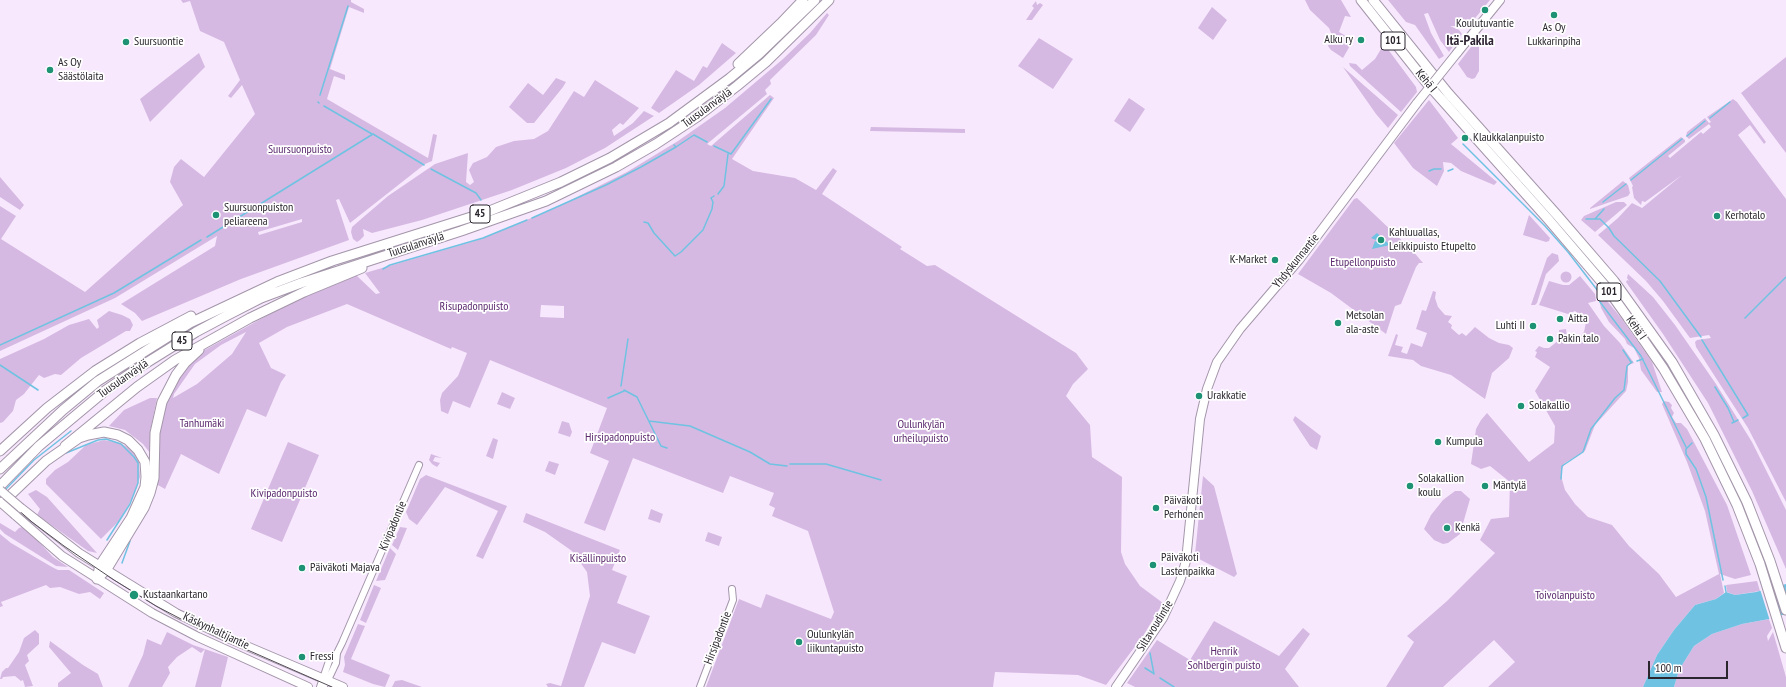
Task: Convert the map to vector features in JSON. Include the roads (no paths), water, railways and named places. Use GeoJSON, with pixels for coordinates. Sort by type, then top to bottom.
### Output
{"type":"FeatureCollection","features":[{"type":"Feature","properties":{"kind":"highway"},"geometry":{"type":"LineString","coordinates":[[690,108],[708,89],[773,31],[803,0]]}},
{"type":"Feature","properties":{"kind":"highway","name":"Tuusulanväylä"},"geometry":{"type":"LineString","coordinates":[[0,486],[40,446],[106,390],[196,332],[261,298],[340,269],[421,244],[521,210],[566,192],[616,167],[656,144],[697,117],[766,62],[829,0]]}},
{"type":"Feature","properties":{"kind":"highway","name":"Kehä I"},"geometry":{"type":"LineString","coordinates":[[1361,0],[1443,102],[1573,247],[1636,329],[1667,374],[1705,439],[1737,504],[1760,564],[1785,645]]}},
{"type":"Feature","properties":{"kind":"highway","name":"Kehä I"},"geometry":{"type":"LineString","coordinates":[[1373,0],[1448,93],[1581,242],[1645,323],[1672,362],[1714,435],[1747,502],[1770,561],[1786,610]]}},
{"type":"Feature","properties":{"kind":"highway","name":"Tuusulanväylä"},"geometry":{"type":"LineString","coordinates":[[0,470],[63,410],[98,381],[190,323],[257,290],[332,261],[487,212],[536,193],[610,158],[690,108],[759,54],[814,2]]}},
{"type":"Feature","properties":{"kind":"highway"},"geometry":{"type":"LineString","coordinates":[[0,506],[18,486],[46,461],[137,387],[175,360],[219,335],[304,292],[344,275],[403,254],[421,244]]}},
{"type":"Feature","properties":{"kind":"highway"},"geometry":{"type":"LineString","coordinates":[[0,452],[48,408],[116,356],[212,306],[257,290]]}},
{"type":"Feature","properties":{"kind":"highway"},"geometry":{"type":"LineString","coordinates":[[104,567],[137,522],[150,493],[155,464],[155,433],[162,402],[185,363],[219,335]]}},
{"type":"Feature","properties":{"kind":"highway"},"geometry":{"type":"LineString","coordinates":[[65,446],[88,435],[104,432],[113,433],[123,437],[133,444],[145,462],[145,487],[140,502],[97,579]]}},
{"type":"Feature","properties":{"kind":"main road","name":"Yhdyskunnantie"},"geometry":{"type":"LineString","coordinates":[[1186,561],[1200,420],[1207,389],[1217,362],[1251,314],[1307,248],[1417,103],[1500,0]]}},
{"type":"Feature","properties":{"kind":"main road","name":"Käskynhaltijantie"},"geometry":{"type":"LineString","coordinates":[[0,490],[62,541],[189,619],[325,681],[343,687]]}},
{"type":"Feature","properties":{"kind":"main road","name":"Käskynhaltijantie"},"geometry":{"type":"LineString","coordinates":[[0,502],[62,556],[152,613],[191,634],[308,687]]}},
{"type":"Feature","properties":{"kind":"main road","name":"Siltavoudintie"},"geometry":{"type":"LineString","coordinates":[[1116,687],[1170,606],[1186,561]]}},
{"type":"Feature","properties":{"kind":"street","name":"Kivipadontie"},"geometry":{"type":"LineString","coordinates":[[320,687],[336,663],[337,653],[419,465]]}},
{"type":"Feature","properties":{"kind":"street","name":"Hirsipadontie"},"geometry":{"type":"LineString","coordinates":[[700,687],[733,600],[732,589]]}},
{"type":"Feature","properties":{"kind":"water","name":"Kahluuallas, Leikkipuisto Etupelto"},"geometry":{"type":"Polygon","coordinates":[[[1377,233],[1390,245],[1372,249],[1375,241],[1386,244],[1371,238],[1377,233]]]}},
{"type":"Feature","properties":{"kind":"water"},"geometry":{"type":"Polygon","coordinates":[[[1786,584],[1786,614],[1742,624],[1712,634],[1694,646],[1679,670],[1674,687],[1643,687],[1657,655],[1674,630],[1695,605],[1716,599],[1726,592],[1735,595],[1756,592],[1786,584]]]}},
{"type":"Feature","properties":{"kind":"waterway"},"geometry":{"type":"LineString","coordinates":[[320,95],[348,6]]}},
{"type":"Feature","properties":{"kind":"waterway"},"geometry":{"type":"LineString","coordinates":[[714,146],[731,154],[771,99]]}},
{"type":"Feature","properties":{"kind":"waterway"},"geometry":{"type":"LineString","coordinates":[[1710,118],[1730,102]]}},
{"type":"Feature","properties":{"kind":"waterway"},"geometry":{"type":"LineString","coordinates":[[324,106],[372,134]]}},
{"type":"Feature","properties":{"kind":"waterway"},"geometry":{"type":"LineString","coordinates":[[1687,136],[1705,121]]}},
{"type":"Feature","properties":{"kind":"waterway"},"geometry":{"type":"LineString","coordinates":[[207,237],[373,134],[424,165]]}},
{"type":"Feature","properties":{"kind":"waterway"},"geometry":{"type":"LineString","coordinates":[[674,145],[676,147],[694,135],[707,142]]}},
{"type":"Feature","properties":{"kind":"waterway"},"geometry":{"type":"LineString","coordinates":[[1631,180],[1682,139]]}},
{"type":"Feature","properties":{"kind":"waterway"},"geometry":{"type":"LineString","coordinates":[[1463,144],[1545,226],[1568,252],[1598,291],[1600,302],[1641,356],[1686,447]]}},
{"type":"Feature","properties":{"kind":"waterway"},"geometry":{"type":"LineString","coordinates":[[532,218],[606,185],[676,147]]}},
{"type":"Feature","properties":{"kind":"waterway"},"geometry":{"type":"LineString","coordinates":[[718,194],[724,186],[728,154]]}},
{"type":"Feature","properties":{"kind":"waterway"},"geometry":{"type":"LineString","coordinates":[[431,169],[476,193],[481,200]]}},
{"type":"Feature","properties":{"kind":"waterway"},"geometry":{"type":"LineString","coordinates":[[1429,171],[1441,169]]}},
{"type":"Feature","properties":{"kind":"waterway"},"geometry":{"type":"LineString","coordinates":[[1448,171],[1453,169]]}},
{"type":"Feature","properties":{"kind":"waterway"},"geometry":{"type":"LineString","coordinates":[[1603,202],[1626,184]]}},
{"type":"Feature","properties":{"kind":"waterway"},"geometry":{"type":"LineString","coordinates":[[644,222],[648,223],[654,233],[675,256],[703,230],[712,209],[713,202],[711,198],[714,196]]}},
{"type":"Feature","properties":{"kind":"waterway"},"geometry":{"type":"LineString","coordinates":[[1595,219],[1604,209]]}},
{"type":"Feature","properties":{"kind":"waterway"},"geometry":{"type":"LineString","coordinates":[[1586,219],[1600,219],[1609,228],[1614,236],[1660,281],[1701,337]]}},
{"type":"Feature","properties":{"kind":"waterway"},"geometry":{"type":"LineString","coordinates":[[383,269],[390,265],[483,238],[527,220]]}},
{"type":"Feature","properties":{"kind":"waterway"},"geometry":{"type":"LineString","coordinates":[[0,345],[114,293],[201,240]]}},
{"type":"Feature","properties":{"kind":"waterway"},"geometry":{"type":"LineString","coordinates":[[1745,318],[1786,277]]}},
{"type":"Feature","properties":{"kind":"waterway"},"geometry":{"type":"LineString","coordinates":[[621,386],[628,339]]}},
{"type":"Feature","properties":{"kind":"waterway"},"geometry":{"type":"LineString","coordinates":[[1702,340],[1748,415],[1743,418]]}},
{"type":"Feature","properties":{"kind":"waterway"},"geometry":{"type":"LineString","coordinates":[[1623,350],[1631,362]]}},
{"type":"Feature","properties":{"kind":"waterway"},"geometry":{"type":"LineString","coordinates":[[1637,361],[1643,359]]}},
{"type":"Feature","properties":{"kind":"waterway"},"geometry":{"type":"LineString","coordinates":[[1561,479],[1562,466],[1583,452],[1591,429],[1615,398],[1624,390],[1627,366],[1632,362]]}},
{"type":"Feature","properties":{"kind":"waterway"},"geometry":{"type":"LineString","coordinates":[[0,365],[38,390]]}},
{"type":"Feature","properties":{"kind":"waterway"},"geometry":{"type":"LineString","coordinates":[[1715,387],[1728,408],[1734,422]]}},
{"type":"Feature","properties":{"kind":"waterway"},"geometry":{"type":"LineString","coordinates":[[624,390],[637,397],[661,446],[667,448]]}},
{"type":"Feature","properties":{"kind":"waterway"},"geometry":{"type":"LineString","coordinates":[[608,398],[624,391]]}},
{"type":"Feature","properties":{"kind":"waterway"},"geometry":{"type":"LineString","coordinates":[[1732,423],[1738,420]]}},
{"type":"Feature","properties":{"kind":"waterway"},"geometry":{"type":"LineString","coordinates":[[649,421],[690,426],[750,452],[770,464],[787,466]]}},
{"type":"Feature","properties":{"kind":"waterway"},"geometry":{"type":"LineString","coordinates":[[5,490],[34,460],[71,431]]}},
{"type":"Feature","properties":{"kind":"waterway"},"geometry":{"type":"LineString","coordinates":[[66,453],[98,440],[106,439],[121,444],[138,463],[138,483],[130,504],[107,540]]}},
{"type":"Feature","properties":{"kind":"waterway"},"geometry":{"type":"LineString","coordinates":[[1692,443],[1686,449],[1686,454],[1696,469],[1706,497],[1723,580]]}},
{"type":"Feature","properties":{"kind":"waterway"},"geometry":{"type":"LineString","coordinates":[[790,464],[826,464],[881,480]]}},
{"type":"Feature","properties":{"kind":"waterway"},"geometry":{"type":"LineString","coordinates":[[122,563],[130,541]]}},
{"type":"Feature","properties":{"kind":"waterway"},"geometry":{"type":"LineString","coordinates":[[1725,586],[1726,592]]}},
{"type":"Feature","properties":{"kind":"waterway"},"geometry":{"type":"LineString","coordinates":[[1150,653],[1154,674]]}},
{"type":"Feature","properties":{"kind":"waterway"},"geometry":{"type":"LineString","coordinates":[[1145,668],[1153,673]]}},
{"type":"Feature","properties":{"kind":"waterway"},"geometry":{"type":"LineString","coordinates":[[1160,678],[1174,687]]}},
{"type":"Feature","properties":{"kind":"tram line"},"geometry":{"type":"LineString","coordinates":[[0,494],[32,522],[64,546],[156,606],[202,630],[332,687]]}},
{"type":"Feature","properties":{"kind":"place","name":"Koulutuvantie"},"geometry":{"type":"Point","coordinates":[1485,10]}},
{"type":"Feature","properties":{"kind":"place","name":"As Oy Lukkarinpiha"},"geometry":{"type":"Point","coordinates":[1554,15]}},
{"type":"Feature","properties":{"kind":"place","name":"Alku ry"},"geometry":{"type":"Point","coordinates":[1361,40]}},
{"type":"Feature","properties":{"kind":"place","name":"Suursuontie"},"geometry":{"type":"Point","coordinates":[126,42]}},
{"type":"Feature","properties":{"kind":"place","name":"As Oy Säästölaita"},"geometry":{"type":"Point","coordinates":[50,70]}},
{"type":"Feature","properties":{"kind":"place","name":"Klaukkalanpuisto"},"geometry":{"type":"Point","coordinates":[1465,138]}},
{"type":"Feature","properties":{"kind":"place","name":"Suursuonpuiston peliareena"},"geometry":{"type":"Point","coordinates":[216,215]}},
{"type":"Feature","properties":{"kind":"place","name":"Kerhotalo"},"geometry":{"type":"Point","coordinates":[1717,216]}},
{"type":"Feature","properties":{"kind":"place","name":"Kahluuallas, Leikkipuisto Etupelto"},"geometry":{"type":"Point","coordinates":[1381,240]}},
{"type":"Feature","properties":{"kind":"place","name":"K-Market"},"geometry":{"type":"Point","coordinates":[1275,260]}},
{"type":"Feature","properties":{"kind":"place","name":"Aitta"},"geometry":{"type":"Point","coordinates":[1560,319]}},
{"type":"Feature","properties":{"kind":"place","name":"Metsolan ala-aste"},"geometry":{"type":"Point","coordinates":[1338,323]}},
{"type":"Feature","properties":{"kind":"place","name":"Luhti II"},"geometry":{"type":"Point","coordinates":[1533,326]}},
{"type":"Feature","properties":{"kind":"place","name":"Pakin talo"},"geometry":{"type":"Point","coordinates":[1550,339]}},
{"type":"Feature","properties":{"kind":"place","name":"Urakkatie"},"geometry":{"type":"Point","coordinates":[1199,396]}},
{"type":"Feature","properties":{"kind":"place","name":"Solakallio"},"geometry":{"type":"Point","coordinates":[1521,406]}},
{"type":"Feature","properties":{"kind":"place","name":"Kumpula"},"geometry":{"type":"Point","coordinates":[1438,442]}},
{"type":"Feature","properties":{"kind":"place","name":"Solakallion koulu"},"geometry":{"type":"Point","coordinates":[1410,486]}},
{"type":"Feature","properties":{"kind":"place","name":"Mäntylä"},"geometry":{"type":"Point","coordinates":[1485,486]}},
{"type":"Feature","properties":{"kind":"place","name":"Päiväkoti Perhonen"},"geometry":{"type":"Point","coordinates":[1156,508]}},
{"type":"Feature","properties":{"kind":"place","name":"Kenkä"},"geometry":{"type":"Point","coordinates":[1447,528]}},
{"type":"Feature","properties":{"kind":"place","name":"Päiväkoti Lastenpaikka"},"geometry":{"type":"Point","coordinates":[1153,565]}},
{"type":"Feature","properties":{"kind":"place","name":"Päiväkoti Majava"},"geometry":{"type":"Point","coordinates":[302,568]}},
{"type":"Feature","properties":{"kind":"place","name":"Kustaankartano"},"geometry":{"type":"Point","coordinates":[134,595]}},
{"type":"Feature","properties":{"kind":"place","name":"Oulunkylän liikuntapuisto"},"geometry":{"type":"Point","coordinates":[799,642]}},
{"type":"Feature","properties":{"kind":"place","name":"Fressi"},"geometry":{"type":"Point","coordinates":[302,657]}},
{"type":"Feature","properties":{"kind":"district","name":"Itä-Pakila"},"geometry":{"type":"Point","coordinates":[1470,41]}},
{"type":"Feature","properties":{"kind":"park label","name":"Suursuonpuisto"},"geometry":{"type":"Point","coordinates":[300,150]}},
{"type":"Feature","properties":{"kind":"park label","name":"Etupellonpuisto"},"geometry":{"type":"Point","coordinates":[1363,263]}},
{"type":"Feature","properties":{"kind":"park label","name":"Risupadonpuisto"},"geometry":{"type":"Point","coordinates":[474,307]}},
{"type":"Feature","properties":{"kind":"park label","name":"Tanhumäki"},"geometry":{"type":"Point","coordinates":[202,424]}},
{"type":"Feature","properties":{"kind":"park label","name":"Oulunkylän urheilupuisto"},"geometry":{"type":"Point","coordinates":[921,432]}},
{"type":"Feature","properties":{"kind":"park label","name":"Hirsipadonpuisto"},"geometry":{"type":"Point","coordinates":[620,438]}},
{"type":"Feature","properties":{"kind":"park label","name":"Kivipadonpuisto"},"geometry":{"type":"Point","coordinates":[284,494]}},
{"type":"Feature","properties":{"kind":"park label","name":"Kisällinpuisto"},"geometry":{"type":"Point","coordinates":[598,559]}},
{"type":"Feature","properties":{"kind":"park label","name":"Toivolanpuisto"},"geometry":{"type":"Point","coordinates":[1565,596]}},
{"type":"Feature","properties":{"kind":"park label","name":"Henrik Sohlbergin puisto"},"geometry":{"type":"Point","coordinates":[1224,659]}}]}
